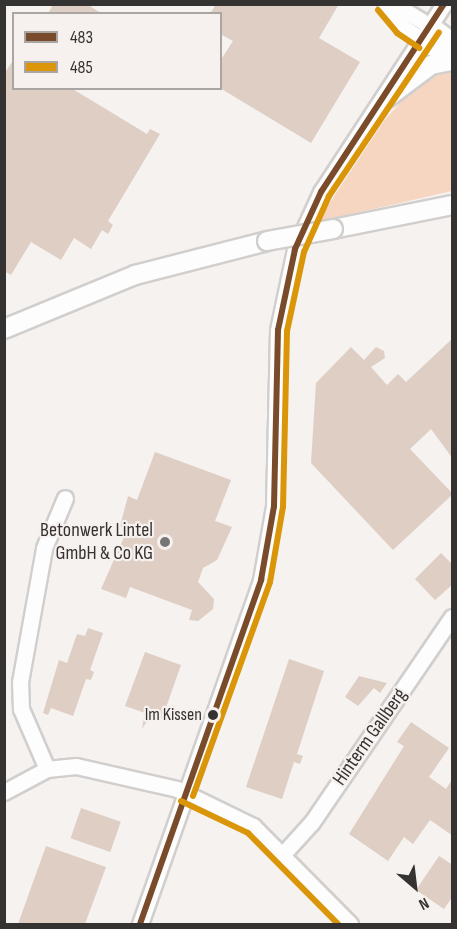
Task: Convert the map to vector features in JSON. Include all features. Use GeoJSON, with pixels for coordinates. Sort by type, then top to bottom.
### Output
{"type":"FeatureCollection","features":[{"type":"Feature","properties":{"kind":"main road"},"geometry":{"type":"LineString","coordinates":[[428,34],[453,42]]}},
{"type":"Feature","properties":{"kind":"main road"},"geometry":{"type":"LineString","coordinates":[[428,34],[453,60]]}},
{"type":"Feature","properties":{"kind":"main road"},"geometry":{"type":"LineString","coordinates":[[387,98],[431,65],[453,60]]}},
{"type":"Feature","properties":{"kind":"main road"},"geometry":{"type":"LineString","coordinates":[[4,329],[135,276],[267,241],[453,205]]}},
{"type":"Feature","properties":{"kind":"street"},"geometry":{"type":"LineString","coordinates":[[385,4],[403,27],[428,34]]}},
{"type":"Feature","properties":{"kind":"street"},"geometry":{"type":"LineString","coordinates":[[394,4],[428,34]]}},
{"type":"Feature","properties":{"kind":"street"},"geometry":{"type":"LineString","coordinates":[[140,924],[261,580],[274,506],[274,364],[288,271],[321,192],[387,98],[428,34],[444,4]]}},
{"type":"Feature","properties":{"kind":"street"},"geometry":{"type":"LineString","coordinates":[[47,769],[21,709],[20,682],[44,548],[65,498]]}},
{"type":"Feature","properties":{"kind":"street","name":"Hinterm Gallberg"},"geometry":{"type":"LineString","coordinates":[[283,854],[312,822],[453,617]]}},
{"type":"Feature","properties":{"kind":"street"},"geometry":{"type":"LineString","coordinates":[[4,792],[47,769],[76,766],[109,770],[185,792],[243,818],[283,854],[350,924]]}},
{"type":"Feature","properties":{"kind":"shaded area"},"geometry":{"type":"Polygon","coordinates":[[[439,70],[452,70],[452,191],[317,222],[384,121],[416,85],[439,70]]]}},
{"type":"Feature","properties":{"kind":"building"},"geometry":{"type":"Polygon","coordinates":[[[53,4],[87,4],[99,12],[49,12],[53,4]]]}},
{"type":"Feature","properties":{"kind":"building"},"geometry":{"type":"Polygon","coordinates":[[[216,4],[339,4],[319,38],[360,62],[311,143],[222,89],[222,58],[233,41],[222,35],[222,12],[211,12],[216,4]]]}},
{"type":"Feature","properties":{"kind":"building"},"geometry":{"type":"Polygon","coordinates":[[[12,62],[12,90],[74,90],[147,134],[150,129],[160,134],[108,221],[113,225],[108,234],[102,230],[91,249],[74,238],[61,260],[31,242],[11,275],[4,271],[4,74],[12,62]]]}},
{"type":"Feature","properties":{"kind":"building"},"geometry":{"type":"Polygon","coordinates":[[[453,338],[453,459],[431,429],[410,449],[453,494],[393,550],[311,463],[316,383],[351,347],[364,360],[376,347],[384,351],[385,358],[371,367],[387,385],[398,374],[406,382],[453,338]]]}},
{"type":"Feature","properties":{"kind":"building","name":"Betonwerk Lintel GmbH & Co KG"},"geometry":{"type":"Polygon","coordinates":[[[155,452],[231,480],[215,521],[232,527],[217,560],[203,568],[198,582],[214,599],[213,609],[198,621],[189,620],[192,610],[130,587],[126,598],[101,589],[125,535],[126,529],[120,526],[128,496],[137,500],[155,452]]]}},
{"type":"Feature","properties":{"kind":"building"},"geometry":{"type":"Polygon","coordinates":[[[441,553],[453,565],[453,584],[435,600],[415,579],[441,553]]]}},
{"type":"Feature","properties":{"kind":"building"},"geometry":{"type":"Polygon","coordinates":[[[88,628],[103,633],[90,670],[94,672],[91,680],[86,679],[73,716],[51,708],[48,715],[43,713],[59,660],[67,663],[77,634],[85,636],[88,628]]]}},
{"type":"Feature","properties":{"kind":"building"},"geometry":{"type":"Polygon","coordinates":[[[145,652],[181,665],[162,719],[151,715],[142,729],[145,713],[125,706],[145,652]]]}},
{"type":"Feature","properties":{"kind":"building"},"geometry":{"type":"Polygon","coordinates":[[[289,659],[324,671],[297,754],[303,756],[300,764],[294,762],[282,799],[246,787],[289,659]]]}},
{"type":"Feature","properties":{"kind":"building"},"geometry":{"type":"Polygon","coordinates":[[[359,676],[387,683],[380,693],[374,688],[358,706],[345,697],[359,676]]]}},
{"type":"Feature","properties":{"kind":"building"},"geometry":{"type":"Polygon","coordinates":[[[411,722],[449,748],[429,777],[446,789],[453,778],[453,836],[430,820],[413,844],[404,837],[388,861],[349,834],[404,746],[397,742],[411,722]]]}},
{"type":"Feature","properties":{"kind":"building"},"geometry":{"type":"Polygon","coordinates":[[[81,808],[121,822],[110,852],[71,838],[81,808]]]}},
{"type":"Feature","properties":{"kind":"building"},"geometry":{"type":"Polygon","coordinates":[[[46,846],[106,867],[85,924],[18,924],[46,846]]]}},
{"type":"Feature","properties":{"kind":"building"},"geometry":{"type":"Polygon","coordinates":[[[439,856],[453,865],[453,896],[444,909],[416,890],[439,856]]]}},
{"type":"Feature","properties":{"kind":"transit line","name":"483"},"geometry":{"type":"LineString","coordinates":[[140,924],[261,580],[274,506],[278,330],[295,249],[321,192],[444,4]]}},
{"type":"Feature","properties":{"kind":"transit line","name":"485"},"geometry":{"type":"LineString","coordinates":[[378,10],[397,33],[419,48]]}},
{"type":"Feature","properties":{"kind":"transit line","name":"485"},"geometry":{"type":"LineString","coordinates":[[193,796],[270,582],[283,507],[287,331],[304,252],[329,196],[439,32]]}},
{"type":"Feature","properties":{"kind":"transit line","name":"485"},"geometry":{"type":"LineString","coordinates":[[181,801],[248,833],[338,924]]}},
{"type":"Feature","properties":{"kind":"place","name":"Betonwerk Lintel GmbH & Co KG"},"geometry":{"type":"Point","coordinates":[165,542]}},
{"type":"Feature","properties":{"kind":"place","name":"Im Kissen"},"geometry":{"type":"Point","coordinates":[213,715]}}]}
